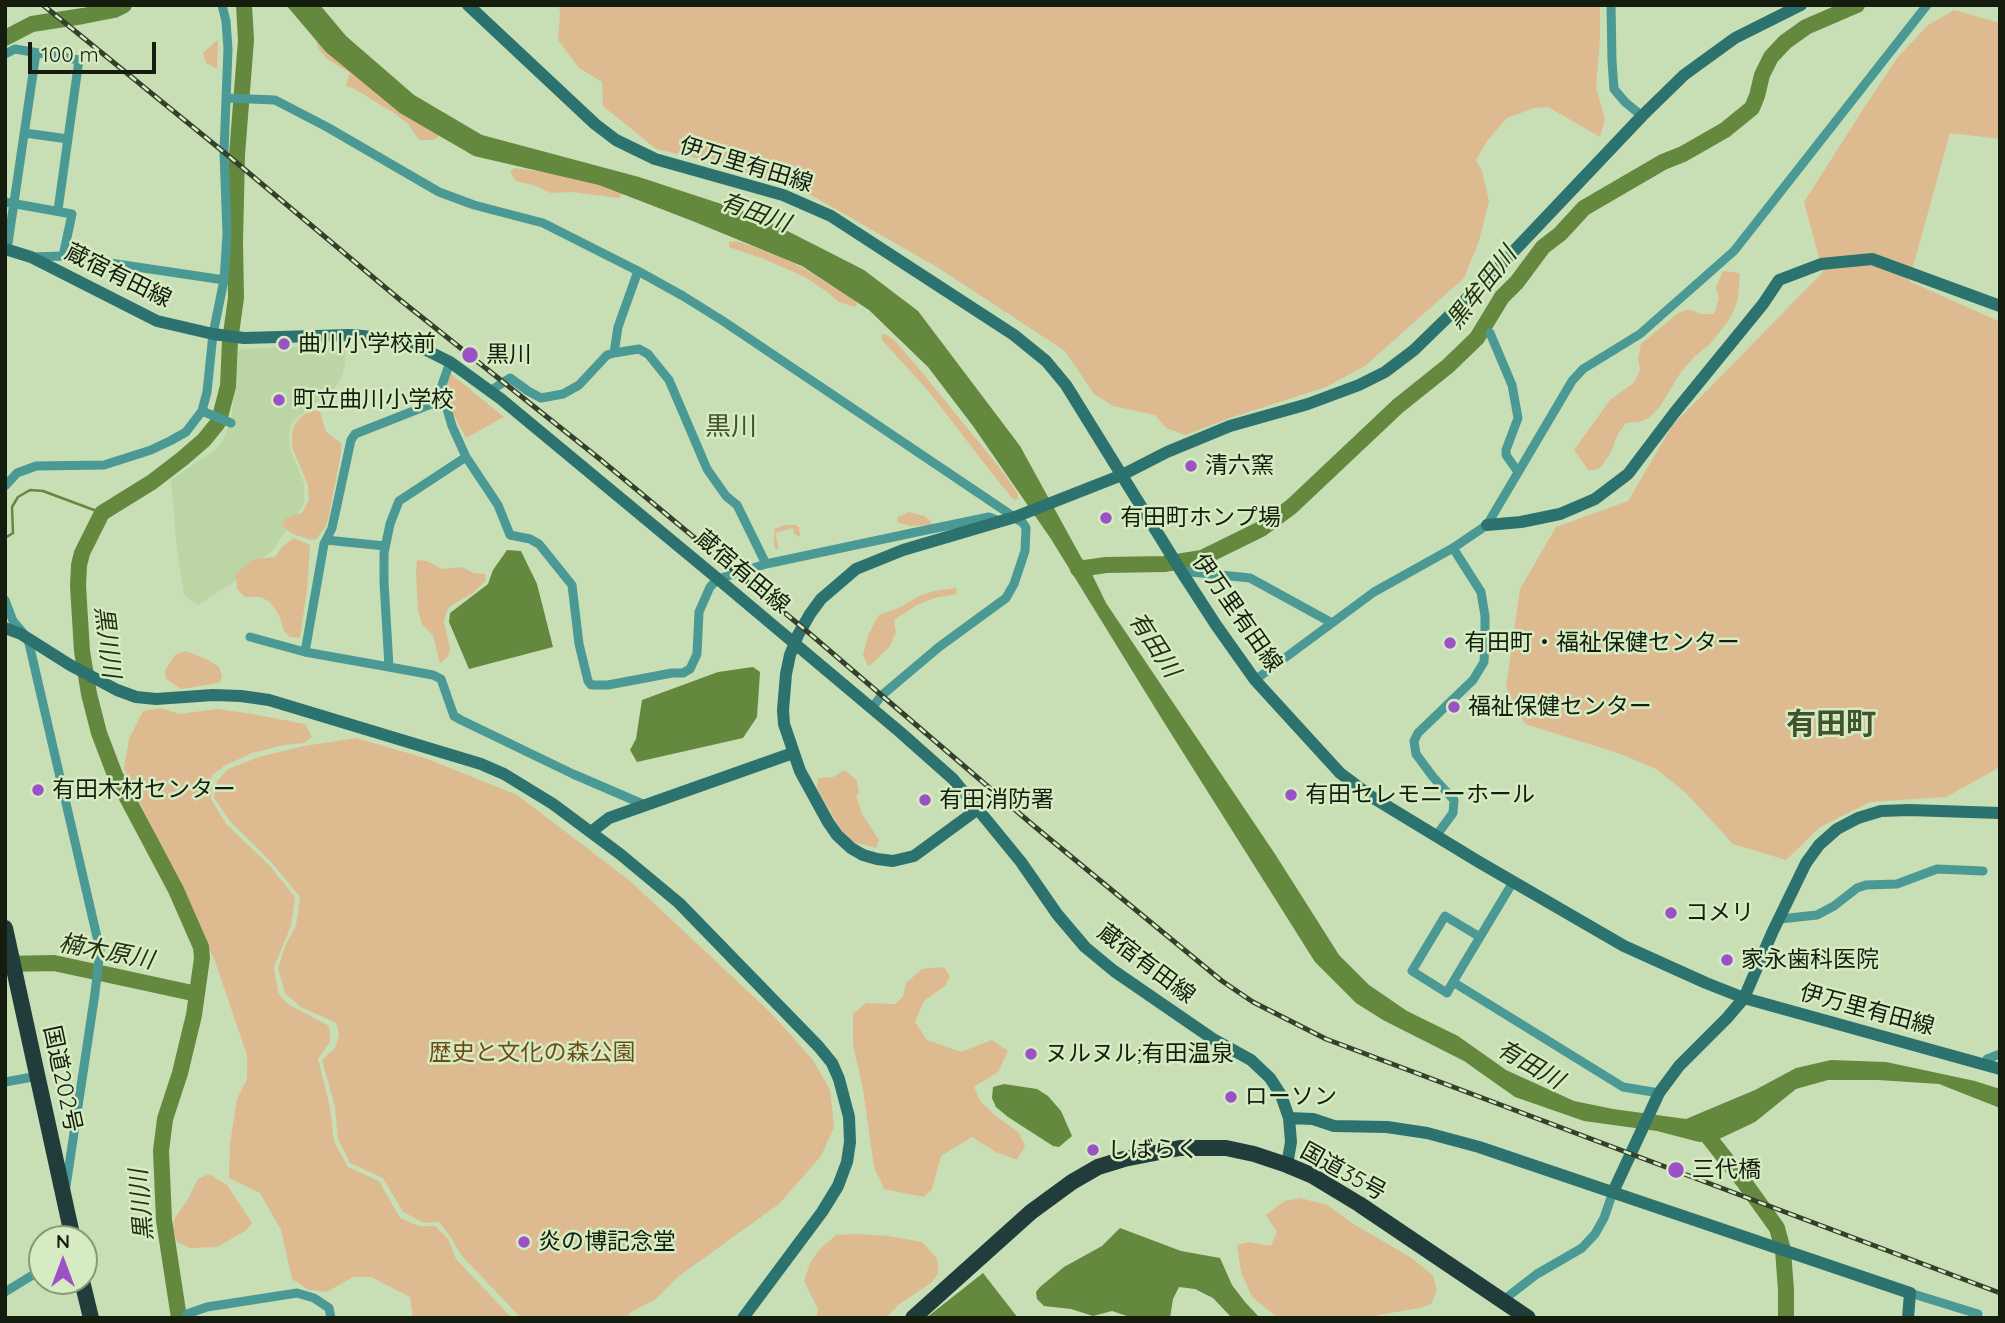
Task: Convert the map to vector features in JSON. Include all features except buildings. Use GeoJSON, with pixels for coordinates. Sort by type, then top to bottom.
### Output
{"type":"FeatureCollection","features":[{"type":"Feature","properties":{"kind":"highway","name":"国道202号"},"geometry":{"type":"LineString","coordinates":[[5,928],[70,1225]]}},
{"type":"Feature","properties":{"kind":"highway","name":"国道35号"},"geometry":{"type":"LineString","coordinates":[[913,1318],[1053,1195],[1098,1167],[1180,1147],[1226,1148],[1254,1154],[1311,1175],[1359,1204],[1528,1318]]}},
{"type":"Feature","properties":{"kind":"highway"},"geometry":{"type":"LineString","coordinates":[[85,1295],[91,1318]]}},
{"type":"Feature","properties":{"kind":"street"},"geometry":{"type":"LineString","coordinates":[[5,486],[17,473],[36,466],[104,465],[151,450],[186,432],[202,411],[224,280],[224,152],[228,49],[222,5]]}},
{"type":"Feature","properties":{"kind":"street","name":"伊万里有田線"},"geometry":{"type":"LineString","coordinates":[[468,5],[595,124],[616,140],[655,159],[783,195],[831,216],[1014,335],[1046,361],[1066,385],[1216,625],[1255,680],[1340,773],[1372,797],[1624,946],[1744,998],[2000,1069]]}},
{"type":"Feature","properties":{"kind":"street"},"geometry":{"type":"LineString","coordinates":[[1611,5],[1615,89],[1625,102],[1642,116]]}},
{"type":"Feature","properties":{"kind":"street"},"geometry":{"type":"LineString","coordinates":[[978,808],[914,856],[893,861],[870,857],[850,848],[828,822],[800,771],[784,724],[784,696],[790,655],[798,635],[821,599],[856,569],[903,550],[1015,517],[1122,475],[1167,452],[1230,426],[1308,404],[1385,372],[1414,350],[1494,272],[1684,75],[1735,38],[1801,5]]}},
{"type":"Feature","properties":{"kind":"street"},"geometry":{"type":"LineString","coordinates":[[1255,680],[1374,593],[1453,548],[1487,525],[1572,381],[1583,369],[1640,334],[1734,251],[1927,5]]}},
{"type":"Feature","properties":{"kind":"street"},"geometry":{"type":"LineString","coordinates":[[5,54],[15,49],[79,60],[58,210]]}},
{"type":"Feature","properties":{"kind":"street"},"geometry":{"type":"LineString","coordinates":[[6,250],[10,203],[25,133],[36,53]]}},
{"type":"Feature","properties":{"kind":"street"},"geometry":{"type":"LineString","coordinates":[[228,98],[275,100],[439,192],[474,205],[543,223],[638,271],[723,321],[1015,517],[1026,528],[1025,551],[1014,584],[1006,598],[939,647],[881,696],[872,708]]}},
{"type":"Feature","properties":{"kind":"street"},"geometry":{"type":"LineString","coordinates":[[25,133],[68,139]]}},
{"type":"Feature","properties":{"kind":"street"},"geometry":{"type":"LineString","coordinates":[[10,203],[72,214],[64,256]]}},
{"type":"Feature","properties":{"kind":"street","name":"蔵宿有田線"},"geometry":{"type":"LineString","coordinates":[[6,250],[31,257],[157,321],[244,338],[350,335],[374,337],[424,349],[450,362],[490,391],[718,579],[953,779],[1021,862],[1057,915],[1085,947],[1124,978],[1213,1039],[1251,1060],[1270,1077],[1281,1095],[1289,1118],[1291,1142],[1287,1165]]}},
{"type":"Feature","properties":{"kind":"street"},"geometry":{"type":"LineString","coordinates":[[31,257],[64,256],[224,280]]}},
{"type":"Feature","properties":{"kind":"street"},"geometry":{"type":"LineString","coordinates":[[1487,525],[1560,514],[1595,499],[1628,474],[1763,304],[1779,280],[1821,264],[1872,259],[2000,306]]}},
{"type":"Feature","properties":{"kind":"street"},"geometry":{"type":"LineString","coordinates":[[614,353],[618,327],[638,271]]}},
{"type":"Feature","properties":{"kind":"street"},"geometry":{"type":"LineString","coordinates":[[1490,333],[1512,385],[1518,418],[1506,455],[1518,472]]}},
{"type":"Feature","properties":{"kind":"street"},"geometry":{"type":"LineString","coordinates":[[490,391],[510,378],[541,398],[563,394],[579,384],[607,355],[639,349],[648,354],[669,380],[707,469],[726,496],[737,505],[766,564]]}},
{"type":"Feature","properties":{"kind":"street"},"geometry":{"type":"LineString","coordinates":[[450,362],[441,388],[452,426],[466,457],[498,505],[510,535],[530,539],[539,544],[572,585],[579,644],[591,685],[608,685],[683,673],[690,669],[698,654],[699,612],[710,587],[718,579],[766,564],[989,517],[1001,521]]}},
{"type":"Feature","properties":{"kind":"street"},"geometry":{"type":"LineString","coordinates":[[305,652],[326,540],[332,528],[351,440],[355,434],[444,399]]}},
{"type":"Feature","properties":{"kind":"street"},"geometry":{"type":"LineString","coordinates":[[202,411],[231,423]]}},
{"type":"Feature","properties":{"kind":"street"},"geometry":{"type":"LineString","coordinates":[[389,667],[384,582],[385,546],[390,524],[399,501],[466,457]]}},
{"type":"Feature","properties":{"kind":"street"},"geometry":{"type":"LineString","coordinates":[[326,540],[385,546]]}},
{"type":"Feature","properties":{"kind":"street"},"geometry":{"type":"LineString","coordinates":[[1436,836],[1453,813],[1454,800],[1416,754],[1413,741],[1473,680],[1484,662],[1485,616],[1481,593],[1453,548]]}},
{"type":"Feature","properties":{"kind":"street"},"geometry":{"type":"LineString","coordinates":[[1181,570],[1250,578],[1332,623]]}},
{"type":"Feature","properties":{"kind":"street"},"geometry":{"type":"LineString","coordinates":[[5,600],[13,621],[28,639],[100,950],[64,1198]]}},
{"type":"Feature","properties":{"kind":"street"},"geometry":{"type":"LineString","coordinates":[[5,628],[117,691],[156,699],[213,695],[269,700],[457,756],[504,774],[591,832],[679,903],[832,1063],[845,1096],[849,1117],[850,1142],[847,1162],[838,1186],[822,1212],[743,1318]]}},
{"type":"Feature","properties":{"kind":"street"},"geometry":{"type":"LineString","coordinates":[[250,637],[305,652],[433,675],[440,679],[454,716],[573,774],[645,805]]}},
{"type":"Feature","properties":{"kind":"street"},"geometry":{"type":"LineString","coordinates":[[591,832],[609,818],[793,753]]}},
{"type":"Feature","properties":{"kind":"street"},"geometry":{"type":"LineString","coordinates":[[1502,1301],[1537,1274],[1582,1248],[1595,1234],[1656,1097],[1679,1066],[1744,998],[1806,863],[1819,845],[1837,829],[1858,818],[1881,811],[2000,813]]}},
{"type":"Feature","properties":{"kind":"street"},"geometry":{"type":"LineString","coordinates":[[1780,919],[1817,915],[1853,890],[1866,885],[1897,884],[1937,869],[1983,871]]}},
{"type":"Feature","properties":{"kind":"street"},"geometry":{"type":"LineString","coordinates":[[1480,937],[1446,916],[1412,971],[1447,993],[1513,882]]}},
{"type":"Feature","properties":{"kind":"street"},"geometry":{"type":"LineString","coordinates":[[1453,982],[1623,1087],[1656,1097]]}},
{"type":"Feature","properties":{"kind":"street"},"geometry":{"type":"LineString","coordinates":[[1985,1065],[1987,1059],[2000,1054]]}},
{"type":"Feature","properties":{"kind":"street"},"geometry":{"type":"LineString","coordinates":[[5,1082],[38,1076]]}},
{"type":"Feature","properties":{"kind":"street"},"geometry":{"type":"LineString","coordinates":[[1289,1118],[1313,1119],[1334,1126],[1387,1126],[1479,1147],[1795,1255],[1978,1314]]}},
{"type":"Feature","properties":{"kind":"street"},"geometry":{"type":"LineString","coordinates":[[5,1292],[28,1278]]}},
{"type":"Feature","properties":{"kind":"street"},"geometry":{"type":"LineString","coordinates":[[187,1318],[187,1314],[207,1307],[297,1293],[314,1298],[329,1308],[331,1318]]}},
{"type":"Feature","properties":{"kind":"street"},"geometry":{"type":"LineString","coordinates":[[1909,1318],[1910,1293]]}},
{"type":"Feature","properties":{"kind":"shaded area"},"geometry":{"type":"Polygon","coordinates":[[[286,5],[320,5],[346,36],[414,95],[482,135],[639,177],[758,216],[864,270],[918,311],[1020,446],[1082,559],[1090,563],[1090,570],[1106,603],[1275,854],[1339,955],[1369,985],[1407,1011],[1458,1036],[1506,1070],[1574,1101],[1613,1109],[1686,1119],[1755,1090],[1796,1068],[1831,1060],[1886,1062],[1975,1081],[2000,1089],[2000,1108],[1939,1084],[1828,1080],[1796,1089],[1755,1122],[1717,1140],[1699,1142],[1657,1131],[1584,1121],[1515,1097],[1464,1061],[1383,1020],[1356,1003],[1315,962],[1051,539],[973,426],[928,367],[869,310],[802,266],[695,222],[599,185],[474,156],[400,113],[326,52],[286,5]]]}},
{"type":"Feature","properties":{"kind":"shaded area"},"geometry":{"type":"Polygon","coordinates":[[[345,345],[342,377],[334,389],[292,422],[290,448],[304,484],[304,502],[298,513],[273,550],[232,583],[198,605],[184,595],[171,480],[215,450],[223,440],[231,423],[238,352],[241,349],[345,345]]]}},
{"type":"Feature","properties":{"kind":"shaded area"},"geometry":{"type":"Polygon","coordinates":[[[507,550],[521,551],[537,584],[553,647],[469,669],[449,622],[450,613],[488,584],[493,570],[507,550]]]}},
{"type":"Feature","properties":{"kind":"shaded area"},"geometry":{"type":"Polygon","coordinates":[[[753,667],[760,672],[757,717],[743,738],[637,762],[630,750],[636,739],[642,700],[718,672],[753,667]]]}},
{"type":"Feature","properties":{"kind":"shaded area"},"geometry":{"type":"Polygon","coordinates":[[[1004,1084],[1037,1089],[1048,1096],[1061,1111],[1072,1136],[1059,1147],[1053,1146],[1008,1117],[996,1107],[992,1098],[993,1087],[1004,1084]]]}},
{"type":"Feature","properties":{"kind":"shaded area"},"geometry":{"type":"Polygon","coordinates":[[[1120,1228],[1181,1251],[1220,1258],[1232,1285],[1260,1318],[1232,1318],[1213,1298],[1195,1289],[1179,1287],[1173,1299],[1170,1318],[1133,1318],[1112,1311],[1093,1316],[1071,1309],[1044,1306],[1037,1299],[1036,1292],[1040,1287],[1064,1267],[1102,1246],[1120,1228]]]}},
{"type":"Feature","properties":{"kind":"shaded area"},"geometry":{"type":"Polygon","coordinates":[[[983,1273],[1018,1318],[926,1318],[983,1273]]]}},
{"type":"Feature","properties":{"kind":"green space"},"geometry":{"type":"Polygon","coordinates":[[[559,5],[1600,5],[1596,88],[1605,119],[1600,137],[1548,107],[1534,108],[1507,118],[1487,141],[1476,160],[1482,171],[1489,201],[1479,241],[1464,278],[1365,366],[1326,387],[1185,435],[1166,428],[1155,415],[1113,406],[1094,394],[1065,351],[937,267],[811,195],[731,166],[656,149],[603,106],[602,82],[579,68],[558,40],[559,5]]]}},
{"type":"Feature","properties":{"kind":"green space"},"geometry":{"type":"Polygon","coordinates":[[[1954,10],[2000,23],[2000,139],[1950,133],[1909,281],[2000,322],[2000,767],[1946,797],[1870,802],[1820,827],[1786,860],[1733,844],[1686,793],[1656,769],[1618,753],[1525,724],[1506,687],[1520,589],[1556,527],[1628,501],[1672,426],[1823,272],[1804,202],[1898,57],[1928,25],[1954,10]]]}},
{"type":"Feature","properties":{"kind":"green space"},"geometry":{"type":"Polygon","coordinates":[[[314,31],[434,128],[439,137],[419,140],[408,124],[394,113],[346,86],[350,73],[327,59],[318,48],[314,31]]]}},
{"type":"Feature","properties":{"kind":"green space"},"geometry":{"type":"Polygon","coordinates":[[[216,41],[217,69],[206,63],[203,53],[216,41]]]}},
{"type":"Feature","properties":{"kind":"green space"},"geometry":{"type":"Polygon","coordinates":[[[514,168],[584,177],[623,193],[619,198],[571,192],[551,193],[516,181],[510,172],[514,168]]]}},
{"type":"Feature","properties":{"kind":"green space"},"geometry":{"type":"Polygon","coordinates":[[[737,241],[801,267],[856,300],[857,304],[855,307],[839,302],[805,277],[729,247],[729,242],[737,241]]]}},
{"type":"Feature","properties":{"kind":"green space"},"geometry":{"type":"Polygon","coordinates":[[[1723,271],[1740,273],[1738,299],[1730,319],[1710,344],[1681,372],[1659,408],[1649,418],[1626,423],[1600,468],[1589,471],[1574,450],[1610,400],[1634,383],[1640,370],[1638,358],[1641,344],[1678,313],[1689,309],[1701,314],[1714,314],[1719,299],[1716,288],[1723,271]]]}},
{"type":"Feature","properties":{"kind":"green space"},"geometry":{"type":"Polygon","coordinates":[[[882,334],[895,341],[915,364],[999,467],[1018,494],[1018,499],[1014,500],[998,481],[930,393],[882,340],[882,334]]]}},
{"type":"Feature","properties":{"kind":"green space"},"geometry":{"type":"Polygon","coordinates":[[[451,374],[504,417],[466,438],[452,412],[447,393],[451,374]]]}},
{"type":"Feature","properties":{"kind":"green space"},"geometry":{"type":"Polygon","coordinates":[[[316,410],[320,412],[326,432],[341,443],[341,453],[328,520],[316,539],[311,540],[293,534],[282,526],[286,518],[302,513],[309,500],[308,485],[292,447],[292,433],[295,424],[303,415],[316,410]]]}},
{"type":"Feature","properties":{"kind":"green space"},"geometry":{"type":"Polygon","coordinates":[[[909,512],[924,516],[932,525],[910,526],[897,522],[898,517],[909,512]]]}},
{"type":"Feature","properties":{"kind":"green space"},"geometry":{"type":"Polygon","coordinates":[[[785,525],[799,527],[800,537],[794,534],[793,528],[775,533],[778,546],[776,549],[774,529],[785,525]]]}},
{"type":"Feature","properties":{"kind":"green space"},"geometry":{"type":"Polygon","coordinates":[[[294,538],[310,545],[300,638],[290,637],[284,631],[279,615],[270,602],[261,597],[245,597],[237,589],[236,574],[254,559],[275,557],[282,547],[294,538]]]}},
{"type":"Feature","properties":{"kind":"green space"},"geometry":{"type":"Polygon","coordinates":[[[417,560],[427,561],[442,569],[462,567],[474,573],[485,574],[486,580],[473,593],[450,606],[446,613],[444,622],[450,649],[448,656],[440,664],[433,635],[422,624],[418,611],[417,560]]]}},
{"type":"Feature","properties":{"kind":"green space"},"geometry":{"type":"Polygon","coordinates":[[[956,588],[957,594],[934,598],[915,606],[894,620],[896,632],[890,646],[868,666],[863,655],[869,633],[879,615],[901,607],[919,596],[956,588]]]}},
{"type":"Feature","properties":{"kind":"green space"},"geometry":{"type":"Polygon","coordinates":[[[186,651],[219,667],[222,677],[219,683],[181,689],[166,679],[165,670],[175,655],[186,651]]]}},
{"type":"Feature","properties":{"kind":"green space"},"geometry":{"type":"Polygon","coordinates":[[[161,708],[179,714],[217,709],[305,724],[312,737],[304,743],[252,753],[224,766],[212,775],[211,799],[226,824],[269,865],[295,897],[291,926],[274,967],[278,993],[286,1003],[329,1026],[330,1042],[318,1059],[330,1107],[334,1142],[348,1167],[379,1181],[400,1218],[419,1226],[435,1226],[448,1239],[456,1259],[512,1318],[413,1318],[410,1297],[371,1277],[353,1277],[327,1292],[309,1290],[292,1279],[281,1230],[260,1193],[229,1178],[230,1144],[237,1099],[247,1079],[247,1055],[215,961],[124,769],[129,739],[143,711],[161,708]]]}},
{"type":"Feature","properties":{"kind":"green space","name":"歴史と文化の森公園"},"geometry":{"type":"Polygon","coordinates":[[[356,738],[425,758],[517,795],[629,880],[770,1012],[813,1060],[830,1090],[834,1127],[821,1156],[779,1204],[679,1276],[656,1299],[631,1312],[626,1318],[521,1318],[462,1256],[439,1222],[424,1223],[403,1212],[383,1178],[350,1163],[338,1139],[335,1107],[322,1060],[335,1048],[339,1035],[336,1023],[301,1007],[285,993],[278,968],[286,944],[296,926],[300,897],[272,863],[230,821],[214,798],[217,781],[228,769],[259,757],[304,746],[356,738]]]}},
{"type":"Feature","properties":{"kind":"green space"},"geometry":{"type":"Polygon","coordinates":[[[845,770],[857,781],[859,793],[856,796],[862,814],[879,840],[876,848],[853,842],[843,834],[817,788],[818,778],[833,777],[845,770]]]}},
{"type":"Feature","properties":{"kind":"green space"},"geometry":{"type":"Polygon","coordinates":[[[944,967],[950,976],[946,985],[924,1001],[915,1022],[927,1040],[961,1052],[992,1040],[1008,1051],[998,1072],[974,1087],[981,1102],[1019,1133],[1025,1146],[1017,1160],[996,1152],[972,1137],[941,1156],[932,1189],[924,1197],[884,1189],[874,1167],[863,1089],[853,1045],[853,1014],[866,1003],[895,1004],[903,997],[906,983],[922,969],[944,967]]]}},
{"type":"Feature","properties":{"kind":"green space"},"geometry":{"type":"Polygon","coordinates":[[[209,1174],[227,1185],[252,1223],[245,1231],[217,1247],[190,1248],[177,1242],[173,1231],[174,1219],[198,1179],[209,1174]]]}},
{"type":"Feature","properties":{"kind":"green space"},"geometry":{"type":"Polygon","coordinates":[[[1300,1198],[1327,1205],[1410,1257],[1433,1275],[1437,1291],[1431,1304],[1361,1318],[1278,1318],[1252,1297],[1241,1272],[1237,1245],[1249,1242],[1271,1246],[1277,1232],[1266,1215],[1285,1201],[1300,1198]]]}},
{"type":"Feature","properties":{"kind":"green space"},"geometry":{"type":"Polygon","coordinates":[[[857,1234],[922,1242],[937,1258],[938,1274],[931,1283],[898,1305],[886,1318],[816,1318],[818,1309],[804,1281],[810,1263],[819,1250],[836,1235],[857,1234]]]}},
{"type":"Feature","properties":{"kind":"waterway"},"geometry":{"type":"LineString","coordinates":[[5,38],[32,24],[114,10],[124,5]]}},
{"type":"Feature","properties":{"kind":"waterway","name":"黒川川"},"geometry":{"type":"LineString","coordinates":[[179,1318],[164,1220],[161,1151],[165,1119],[194,1015],[202,958],[201,947],[176,890],[115,775],[99,733],[82,651],[79,565],[82,553],[102,513],[152,482],[182,459],[204,440],[220,417],[228,386],[236,298],[237,155],[246,40],[244,5]]}},
{"type":"Feature","properties":{"kind":"waterway","name":"黒牟田川"},"geometry":{"type":"LineString","coordinates":[[1078,569],[1106,565],[1164,564],[1202,558],[1261,529],[1291,507],[1398,406],[1448,366],[1477,338],[1502,297],[1543,247],[1560,234],[1584,208],[1725,130],[1752,108],[1762,75],[1771,57],[1785,42],[1806,27],[1857,5]]}},
{"type":"Feature","properties":{"kind":"waterway"},"geometry":{"type":"LineString","coordinates":[[5,538],[13,533],[12,507],[18,497],[30,490],[43,491],[102,513]]}},
{"type":"Feature","properties":{"kind":"waterway","name":"楠木原川"},"geometry":{"type":"LineString","coordinates":[[5,964],[54,963],[197,994]]}},
{"type":"Feature","properties":{"kind":"waterway"},"geometry":{"type":"LineString","coordinates":[[1696,1125],[1744,1182],[1777,1228],[1783,1250],[1786,1318]]}},
{"type":"Feature","properties":{"kind":"railway"},"geometry":{"type":"LineString","coordinates":[[43,5],[399,299],[601,460],[809,633],[1034,826],[1222,981],[1253,1002],[1326,1039],[2000,1293]]}},
{"type":"Feature","properties":{"kind":"place","name":"曲川小学校前"},"geometry":{"type":"Point","coordinates":[284,344]}},
{"type":"Feature","properties":{"kind":"place","name":"黒川"},"geometry":{"type":"Point","coordinates":[470,355]}},
{"type":"Feature","properties":{"kind":"place","name":"町立曲川小学校"},"geometry":{"type":"Point","coordinates":[279,400]}},
{"type":"Feature","properties":{"kind":"place","name":"清六窯"},"geometry":{"type":"Point","coordinates":[1191,466]}},
{"type":"Feature","properties":{"kind":"place","name":"有田町ホンプ場"},"geometry":{"type":"Point","coordinates":[1106,518]}},
{"type":"Feature","properties":{"kind":"place","name":"有田町・福祉保健センター"},"geometry":{"type":"Point","coordinates":[1450,643]}},
{"type":"Feature","properties":{"kind":"place","name":"福祉保健センター"},"geometry":{"type":"Point","coordinates":[1454,707]}},
{"type":"Feature","properties":{"kind":"place","name":"有田木材センター"},"geometry":{"type":"Point","coordinates":[38,790]}},
{"type":"Feature","properties":{"kind":"place","name":"有田セレモニーホール"},"geometry":{"type":"Point","coordinates":[1291,795]}},
{"type":"Feature","properties":{"kind":"place","name":"有田消防署"},"geometry":{"type":"Point","coordinates":[925,800]}},
{"type":"Feature","properties":{"kind":"place","name":"コメリ"},"geometry":{"type":"Point","coordinates":[1671,913]}},
{"type":"Feature","properties":{"kind":"place","name":"家永歯科医院"},"geometry":{"type":"Point","coordinates":[1727,960]}},
{"type":"Feature","properties":{"kind":"place","name":"ヌルヌル;有田温泉"},"geometry":{"type":"Point","coordinates":[1031,1054]}},
{"type":"Feature","properties":{"kind":"place","name":"ローソン"},"geometry":{"type":"Point","coordinates":[1231,1097]}},
{"type":"Feature","properties":{"kind":"place","name":"しばらく"},"geometry":{"type":"Point","coordinates":[1093,1150]}},
{"type":"Feature","properties":{"kind":"place","name":"三代橋"},"geometry":{"type":"Point","coordinates":[1676,1170]}},
{"type":"Feature","properties":{"kind":"place","name":"炎の博記念堂"},"geometry":{"type":"Point","coordinates":[524,1242]}},
{"type":"Feature","properties":{"kind":"district","name":"黒川"},"geometry":{"type":"Point","coordinates":[731,427]}},
{"type":"Feature","properties":{"kind":"district","name":"有田町"},"geometry":{"type":"Point","coordinates":[1831,725]}},
{"type":"Feature","properties":{"kind":"water label","name":"有田川"},"geometry":{"type":"Point","coordinates":[755,213]}},
{"type":"Feature","properties":{"kind":"water label","name":"有田川"},"geometry":{"type":"Point","coordinates":[1154,645]}},
{"type":"Feature","properties":{"kind":"water label","name":"有田川"},"geometry":{"type":"Point","coordinates":[1530,1065]}}]}
